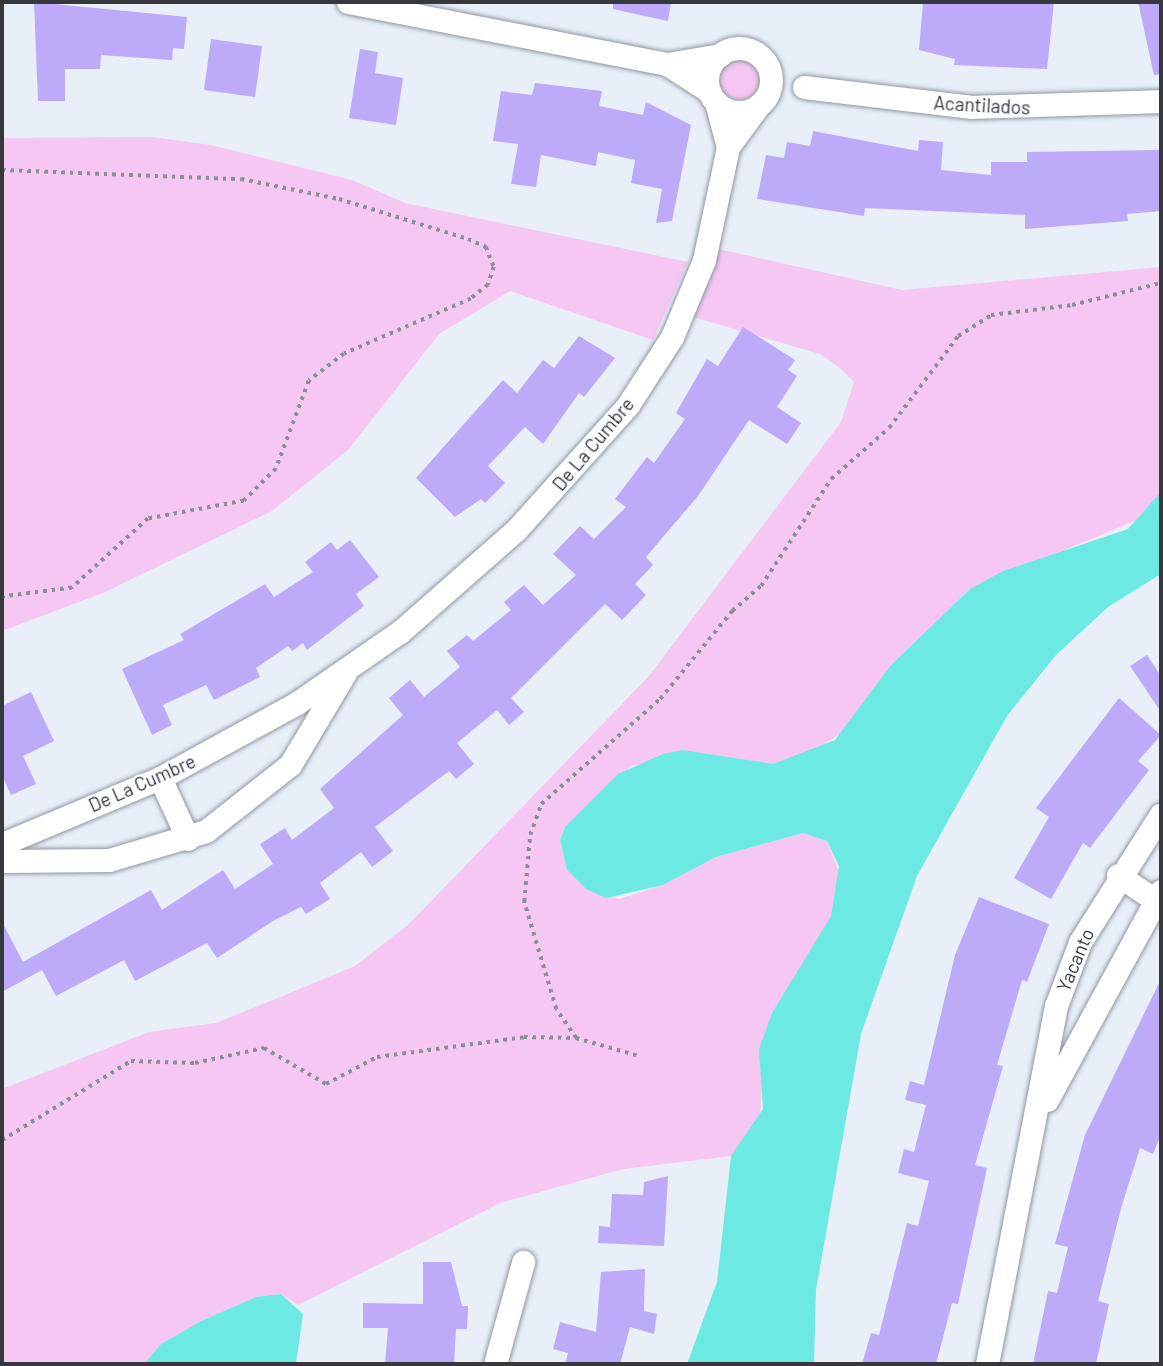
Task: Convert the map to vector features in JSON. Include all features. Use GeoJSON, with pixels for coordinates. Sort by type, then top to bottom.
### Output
{"type":"FeatureCollection","features":[{"type":"Feature","properties":{"kind":"street"},"geometry":{"type":"LineString","coordinates":[[348,2],[667,64],[746,49],[804,88]]}},
{"type":"Feature","properties":{"kind":"street"},"geometry":{"type":"LineString","coordinates":[[720,55],[709,72],[728,147]]}},
{"type":"Feature","properties":{"kind":"street"},"geometry":{"type":"LineString","coordinates":[[667,64],[731,111],[804,88]]}},
{"type":"Feature","properties":{"kind":"street"},"geometry":{"type":"LineString","coordinates":[[728,147],[761,103],[771,84],[768,66]]}},
{"type":"Feature","properties":{"kind":"street","name":"Acantilados"},"geometry":{"type":"LineString","coordinates":[[804,88],[972,107],[1161,101]]}},
{"type":"Feature","properties":{"kind":"street","name":"De La Cumbre"},"geometry":{"type":"LineString","coordinates":[[2,844],[160,778],[349,667],[516,530],[628,405],[690,301],[728,147]]}},
{"type":"Feature","properties":{"kind":"street","name":"De La Cumbre"},"geometry":{"type":"LineString","coordinates":[[2,862],[109,860],[188,839],[273,783],[309,739],[349,667]]}},
{"type":"Feature","properties":{"kind":"street"},"geometry":{"type":"LineString","coordinates":[[160,778],[188,839]]}},
{"type":"Feature","properties":{"kind":"street","name":"Yacanto"},"geometry":{"type":"LineString","coordinates":[[987,1364],[1056,1006],[1080,942],[1118,875],[1161,814]]}},
{"type":"Feature","properties":{"kind":"street"},"geometry":{"type":"LineString","coordinates":[[1118,875],[1158,895]]}},
{"type":"Feature","properties":{"kind":"street","name":"Yacanto"},"geometry":{"type":"LineString","coordinates":[[1035,1125],[1158,895]]}},
{"type":"Feature","properties":{"kind":"street"},"geometry":{"type":"LineString","coordinates":[[495,1364],[523,1262]]}},
{"type":"Feature","properties":{"kind":"path"},"geometry":{"type":"LineString","coordinates":[[2,170],[190,173],[254,182],[339,199],[468,239],[486,247],[494,267],[488,285],[471,299],[344,354],[309,381],[276,470],[244,501],[148,519],[72,588],[2,597]]}},
{"type":"Feature","properties":{"kind":"path"},"geometry":{"type":"LineString","coordinates":[[576,1038],[544,978],[524,902],[530,835],[541,804],[660,699],[732,611],[761,586],[831,479],[889,428],[958,336],[991,315],[1072,305],[1161,283]]}},
{"type":"Feature","properties":{"kind":"path"},"geometry":{"type":"LineString","coordinates":[[2,1140],[131,1061],[195,1063],[264,1048],[326,1084],[377,1057],[524,1037],[576,1038],[639,1056]]}},
{"type":"Feature","properties":{"kind":"shaded area"},"geometry":{"type":"Polygon","coordinates":[[[740,57],[755,63],[761,78],[755,93],[740,99],[725,93],[719,78],[725,63],[740,57]]]}},
{"type":"Feature","properties":{"kind":"shaded area"},"geometry":{"type":"Polygon","coordinates":[[[152,137],[211,145],[352,180],[405,203],[688,262],[653,340],[510,291],[439,334],[348,450],[272,511],[103,593],[2,631],[2,138],[152,137]]]}},
{"type":"Feature","properties":{"kind":"shaded area"},"geometry":{"type":"Polygon","coordinates":[[[718,249],[902,290],[1161,267],[1161,492],[1144,517],[970,589],[891,665],[847,729],[811,753],[773,764],[632,765],[565,827],[560,840],[567,870],[586,889],[619,899],[663,885],[716,857],[803,833],[827,840],[841,878],[831,916],[765,1031],[760,1119],[731,1156],[623,1169],[500,1203],[298,1305],[281,1294],[256,1297],[201,1321],[161,1344],[144,1364],[2,1364],[2,1089],[149,1032],[216,1023],[273,1000],[355,966],[408,925],[649,676],[841,422],[854,382],[840,368],[820,354],[693,317],[718,249]]]}},
{"type":"Feature","properties":{"kind":"shaded area"},"geometry":{"type":"Polygon","coordinates":[[[1161,492],[1161,574],[1108,607],[1056,655],[1007,716],[917,876],[861,1034],[816,1290],[814,1364],[687,1364],[717,1282],[731,1156],[763,1109],[759,1049],[772,1013],[831,916],[839,866],[827,841],[803,833],[716,857],[663,885],[606,898],[586,889],[567,870],[560,840],[565,827],[618,774],[663,754],[682,750],[773,764],[835,740],[891,665],[970,589],[1003,571],[1128,529],[1161,492]]]}},
{"type":"Feature","properties":{"kind":"shaded area"},"geometry":{"type":"Polygon","coordinates":[[[281,1294],[303,1314],[296,1364],[144,1364],[161,1344],[201,1321],[256,1297],[281,1294]]]}},
{"type":"Feature","properties":{"kind":"building"},"geometry":{"type":"Polygon","coordinates":[[[34,2],[187,17],[184,49],[173,48],[172,60],[101,55],[100,69],[65,69],[65,101],[38,101],[34,2]]]}},
{"type":"Feature","properties":{"kind":"building"},"geometry":{"type":"Polygon","coordinates":[[[613,2],[671,2],[668,21],[613,9],[613,2]]]}},
{"type":"Feature","properties":{"kind":"building"},"geometry":{"type":"Polygon","coordinates":[[[923,2],[1054,2],[1047,69],[954,65],[955,59],[919,50],[923,2]]]}},
{"type":"Feature","properties":{"kind":"building"},"geometry":{"type":"Polygon","coordinates":[[[1138,2],[1161,2],[1161,74],[1154,75],[1138,2]]]}},
{"type":"Feature","properties":{"kind":"building"},"geometry":{"type":"Polygon","coordinates":[[[211,39],[262,46],[255,97],[204,90],[211,39]]]}},
{"type":"Feature","properties":{"kind":"building"},"geometry":{"type":"Polygon","coordinates":[[[360,49],[378,52],[375,73],[403,78],[396,125],[349,118],[360,49]]]}},
{"type":"Feature","properties":{"kind":"building"},"geometry":{"type":"Polygon","coordinates":[[[535,83],[602,91],[599,106],[643,115],[646,102],[691,125],[672,221],[656,223],[662,189],[631,183],[635,160],[598,152],[596,166],[541,155],[536,187],[511,184],[518,144],[493,141],[501,91],[532,95],[535,83]]]}},
{"type":"Feature","properties":{"kind":"building"},"geometry":{"type":"Polygon","coordinates":[[[813,131],[918,151],[919,140],[943,142],[941,170],[991,175],[991,162],[1027,162],[1027,152],[1161,150],[1161,211],[1127,214],[1128,221],[1025,229],[1025,215],[865,208],[864,216],[757,199],[766,155],[784,158],[787,142],[810,146],[813,131]]]}},
{"type":"Feature","properties":{"kind":"building"},"geometry":{"type":"Polygon","coordinates":[[[743,327],[795,360],[788,370],[797,376],[777,407],[801,423],[787,444],[749,420],[698,496],[646,557],[653,565],[635,584],[646,595],[622,620],[605,604],[511,698],[524,712],[509,725],[497,710],[457,743],[474,764],[456,779],[449,771],[375,827],[393,851],[372,867],[361,852],[320,883],[330,899],[306,914],[301,907],[273,921],[217,958],[207,943],[135,981],[124,960],[56,996],[42,970],[2,992],[2,922],[23,962],[151,890],[162,910],[223,870],[235,889],[273,864],[260,844],[285,828],[292,840],[334,808],[320,789],[403,715],[389,698],[410,680],[424,697],[460,667],[447,651],[467,635],[473,641],[511,610],[504,602],[524,585],[543,605],[576,575],[553,554],[580,526],[594,539],[626,507],[615,499],[647,457],[654,463],[685,419],[676,413],[707,359],[718,366],[743,327]]]}},
{"type":"Feature","properties":{"kind":"building"},"geometry":{"type":"Polygon","coordinates":[[[579,336],[615,358],[584,397],[579,393],[543,444],[525,427],[488,466],[505,483],[485,503],[481,499],[455,517],[416,478],[503,380],[517,393],[543,360],[554,368],[579,336]]]}},
{"type":"Feature","properties":{"kind":"building"},"geometry":{"type":"Polygon","coordinates":[[[350,540],[379,577],[356,594],[364,606],[307,650],[303,643],[292,651],[288,646],[256,668],[260,677],[214,700],[206,685],[163,705],[172,725],[152,735],[122,669],[184,640],[180,634],[265,584],[274,597],[313,572],[305,562],[331,542],[337,550],[350,540]]]}},
{"type":"Feature","properties":{"kind":"building"},"geometry":{"type":"Polygon","coordinates":[[[1147,655],[1161,676],[1161,712],[1130,666],[1147,655]]]}},
{"type":"Feature","properties":{"kind":"building"},"geometry":{"type":"Polygon","coordinates":[[[31,692],[54,741],[23,756],[36,784],[11,795],[2,775],[2,706],[31,692]]]}},
{"type":"Feature","properties":{"kind":"building"},"geometry":{"type":"Polygon","coordinates":[[[1119,698],[1161,735],[1138,761],[1149,770],[1090,848],[1083,843],[1051,899],[1014,878],[1049,817],[1036,808],[1119,698]]]}},
{"type":"Feature","properties":{"kind":"building"},"geometry":{"type":"Polygon","coordinates":[[[979,897],[1049,924],[1027,982],[1022,980],[997,1065],[1003,1066],[975,1165],[987,1168],[958,1304],[952,1303],[936,1364],[862,1364],[871,1333],[879,1335],[907,1223],[918,1226],[929,1181],[898,1173],[904,1149],[914,1152],[926,1105],[905,1100],[910,1081],[924,1085],[955,955],[979,897]]]}},
{"type":"Feature","properties":{"kind":"building"},"geometry":{"type":"Polygon","coordinates":[[[1161,979],[1161,1134],[1153,1154],[1140,1148],[1121,1208],[1098,1301],[1109,1304],[1096,1364],[1033,1364],[1048,1291],[1057,1293],[1068,1247],[1055,1244],[1085,1135],[1161,979]]]}},
{"type":"Feature","properties":{"kind":"building"},"geometry":{"type":"Polygon","coordinates":[[[668,1176],[664,1246],[598,1243],[599,1226],[610,1227],[612,1194],[643,1195],[644,1182],[668,1176]]]}},
{"type":"Feature","properties":{"kind":"building"},"geometry":{"type":"Polygon","coordinates":[[[423,1262],[451,1262],[462,1306],[468,1306],[467,1329],[456,1329],[454,1364],[385,1364],[388,1328],[363,1328],[363,1303],[423,1304],[423,1262]]]}},
{"type":"Feature","properties":{"kind":"building"},"geometry":{"type":"Polygon","coordinates":[[[645,1269],[644,1311],[657,1314],[654,1334],[630,1327],[620,1364],[565,1364],[568,1353],[553,1349],[560,1322],[596,1332],[601,1272],[645,1269]]]}}]}
